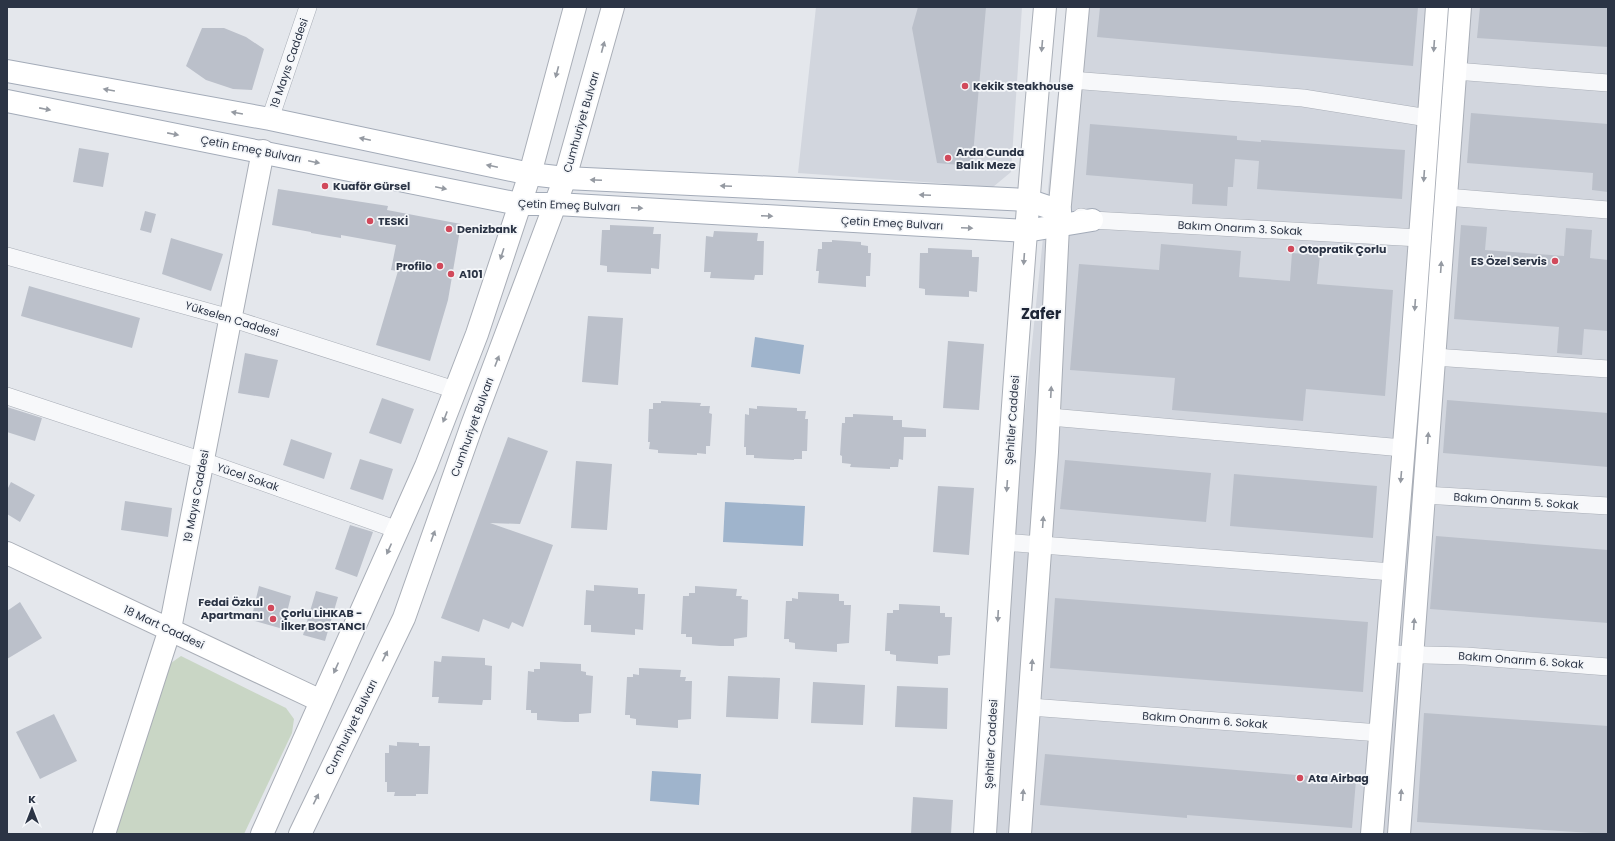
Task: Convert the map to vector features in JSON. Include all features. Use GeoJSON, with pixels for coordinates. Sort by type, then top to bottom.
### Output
{"type":"FeatureCollection","features":[{"type":"Feature","properties":{"kind":"street","name":"19 Mayıs Caddesi"},"geometry":{"type":"LineString","coordinates":[[270,118],[308,7]]}},
{"type":"Feature","properties":{"kind":"street"},"geometry":{"type":"LineString","coordinates":[[262,834],[426,466],[477,334],[530,174],[575,7]]}},
{"type":"Feature","properties":{"kind":"street","name":"Cumhuriyet Bulvarı"},"geometry":{"type":"LineString","coordinates":[[300,834],[404,618],[472,425],[565,178],[613,7]]}},
{"type":"Feature","properties":{"kind":"street","name":"Şehitler Caddesi"},"geometry":{"type":"LineString","coordinates":[[985,834],[1003,542],[1027,200],[1045,7]]}},
{"type":"Feature","properties":{"kind":"street"},"geometry":{"type":"LineString","coordinates":[[1020,834],[1050,417],[1059,218],[1078,7]]}},
{"type":"Feature","properties":{"kind":"street"},"geometry":{"type":"LineString","coordinates":[[1372,834],[1437,7]]}},
{"type":"Feature","properties":{"kind":"street"},"geometry":{"type":"LineString","coordinates":[[1398,834],[1460,7]]}},
{"type":"Feature","properties":{"kind":"street"},"geometry":{"type":"LineString","coordinates":[[7,71],[270,118],[530,174],[565,178],[1027,200],[1059,218]]}},
{"type":"Feature","properties":{"kind":"street"},"geometry":{"type":"LineString","coordinates":[[1455,71],[1608,83]]}},
{"type":"Feature","properties":{"kind":"street"},"geometry":{"type":"LineString","coordinates":[[1071,80],[1303,98],[1428,118]]}},
{"type":"Feature","properties":{"kind":"street","name":"Çetin Emeç Bulvarı"},"geometry":{"type":"LineString","coordinates":[[7,101],[263,151],[519,204],[556,204],[1026,231],[1059,218],[1092,220]]}},
{"type":"Feature","properties":{"kind":"street","name":"19 Mayıs Caddesi"},"geometry":{"type":"LineString","coordinates":[[104,834],[170,629],[263,151]]}},
{"type":"Feature","properties":{"kind":"street"},"geometry":{"type":"LineString","coordinates":[[1446,197],[1608,210]]}},
{"type":"Feature","properties":{"kind":"street","name":"Bakım Onarım 3. Sokak"},"geometry":{"type":"LineString","coordinates":[[1092,220],[1420,238]]}},
{"type":"Feature","properties":{"kind":"street","name":"Yükselen Caddesi"},"geometry":{"type":"LineString","coordinates":[[7,256],[230,318],[455,390]]}},
{"type":"Feature","properties":{"kind":"street"},"geometry":{"type":"LineString","coordinates":[[1434,357],[1608,369]]}},
{"type":"Feature","properties":{"kind":"street","name":"Yücel Sokak"},"geometry":{"type":"LineString","coordinates":[[7,396],[203,461],[398,530]]}},
{"type":"Feature","properties":{"kind":"street"},"geometry":{"type":"LineString","coordinates":[[1050,417],[1403,448]]}},
{"type":"Feature","properties":{"kind":"street","name":"Bakım Onarım 5. Sokak"},"geometry":{"type":"LineString","coordinates":[[1424,495],[1608,506]]}},
{"type":"Feature","properties":{"kind":"street"},"geometry":{"type":"LineString","coordinates":[[1003,542],[1392,572]]}},
{"type":"Feature","properties":{"kind":"street","name":"18 Mart Caddesi"},"geometry":{"type":"LineString","coordinates":[[7,553],[321,701]]}},
{"type":"Feature","properties":{"kind":"street","name":"Bakım Onarım 6. Sokak"},"geometry":{"type":"LineString","coordinates":[[1386,654],[1466,656],[1608,666]]}},
{"type":"Feature","properties":{"kind":"street","name":"Bakım Onarım 6. Sokak"},"geometry":{"type":"LineString","coordinates":[[1030,707],[1380,733]]}},
{"type":"Feature","properties":{"kind":"shaded area"},"geometry":{"type":"Polygon","coordinates":[[[816,7],[1022,7],[1011,172],[993,187],[798,173],[816,7]]]}},
{"type":"Feature","properties":{"kind":"shaded area"},"geometry":{"type":"Polygon","coordinates":[[[1067,7],[1608,7],[1608,834],[981,834],[1067,7]]]}},
{"type":"Feature","properties":{"kind":"green space"},"geometry":{"type":"Polygon","coordinates":[[[181,656],[286,708],[294,719],[292,733],[244,834],[115,834],[171,663],[181,656]]]}},
{"type":"Feature","properties":{"kind":"water"},"geometry":{"type":"Polygon","coordinates":[[[755,337],[804,345],[800,374],[751,367],[755,337]]]}},
{"type":"Feature","properties":{"kind":"water"},"geometry":{"type":"Polygon","coordinates":[[[725,502],[805,506],[803,546],[723,542],[725,502]]]}},
{"type":"Feature","properties":{"kind":"water"},"geometry":{"type":"Polygon","coordinates":[[[652,771],[701,774],[699,805],[650,801],[652,771]]]}},
{"type":"Feature","properties":{"kind":"building"},"geometry":{"type":"Polygon","coordinates":[[[918,7],[986,7],[972,166],[937,163],[912,28],[918,7]]]}},
{"type":"Feature","properties":{"kind":"building"},"geometry":{"type":"Polygon","coordinates":[[[1100,7],[1418,7],[1413,66],[1097,37],[1100,7]]]}},
{"type":"Feature","properties":{"kind":"building"},"geometry":{"type":"Polygon","coordinates":[[[1480,7],[1608,7],[1608,47],[1477,38],[1480,7]]]}},
{"type":"Feature","properties":{"kind":"building"},"geometry":{"type":"Polygon","coordinates":[[[202,28],[224,28],[246,37],[264,49],[252,90],[233,89],[206,80],[186,66],[202,28]]]}},
{"type":"Feature","properties":{"kind":"building"},"geometry":{"type":"Polygon","coordinates":[[[1471,113],[1608,124],[1608,192],[1592,190],[1593,173],[1467,163],[1471,113]]]}},
{"type":"Feature","properties":{"kind":"building"},"geometry":{"type":"Polygon","coordinates":[[[1090,124],[1237,136],[1237,140],[1261,142],[1261,140],[1405,150],[1402,199],[1257,189],[1259,161],[1235,159],[1233,187],[1228,187],[1227,206],[1192,204],[1193,184],[1086,175],[1090,124]]]}},
{"type":"Feature","properties":{"kind":"building"},"geometry":{"type":"Polygon","coordinates":[[[79,148],[109,153],[103,187],[73,182],[79,148]]]}},
{"type":"Feature","properties":{"kind":"building"},"geometry":{"type":"Polygon","coordinates":[[[278,189],[388,206],[387,210],[461,224],[448,300],[430,361],[376,345],[398,271],[391,270],[396,245],[341,235],[341,238],[272,225],[278,189]]]}},
{"type":"Feature","properties":{"kind":"building"},"geometry":{"type":"Polygon","coordinates":[[[145,211],[156,214],[151,233],[140,230],[145,211]]]}},
{"type":"Feature","properties":{"kind":"building"},"geometry":{"type":"Polygon","coordinates":[[[610,225],[654,227],[653,234],[661,234],[659,269],[651,268],[651,274],[607,272],[607,266],[600,265],[602,230],[610,230],[610,225]]]}},
{"type":"Feature","properties":{"kind":"building"},"geometry":{"type":"Polygon","coordinates":[[[1461,225],[1487,227],[1485,250],[1564,256],[1566,228],[1592,230],[1590,258],[1608,260],[1608,331],[1584,329],[1582,355],[1557,353],[1559,327],[1454,319],[1461,225]]]}},
{"type":"Feature","properties":{"kind":"building"},"geometry":{"type":"Polygon","coordinates":[[[714,231],[758,233],[757,241],[764,241],[763,275],[755,275],[754,280],[710,278],[711,272],[704,272],[706,236],[713,237],[714,231]]]}},
{"type":"Feature","properties":{"kind":"building"},"geometry":{"type":"Polygon","coordinates":[[[171,238],[223,254],[211,291],[162,274],[171,238]]]}},
{"type":"Feature","properties":{"kind":"building"},"geometry":{"type":"Polygon","coordinates":[[[832,240],[861,242],[861,245],[868,246],[868,253],[871,253],[870,276],[866,276],[866,287],[818,283],[819,271],[816,271],[818,249],[822,249],[822,242],[832,242],[832,240]]]}},
{"type":"Feature","properties":{"kind":"building"},"geometry":{"type":"Polygon","coordinates":[[[1161,244],[1241,251],[1239,277],[1290,281],[1292,253],[1320,255],[1317,284],[1393,290],[1385,396],[1306,389],[1303,421],[1172,410],[1175,378],[1070,370],[1079,264],[1159,270],[1161,244]]]}},
{"type":"Feature","properties":{"kind":"building"},"geometry":{"type":"Polygon","coordinates":[[[928,248],[972,250],[972,257],[979,257],[977,292],[969,291],[969,297],[925,295],[925,289],[919,288],[920,253],[928,253],[928,248]]]}},
{"type":"Feature","properties":{"kind":"building"},"geometry":{"type":"Polygon","coordinates":[[[29,286],[140,318],[132,348],[21,316],[29,286]]]}},
{"type":"Feature","properties":{"kind":"building"},"geometry":{"type":"Polygon","coordinates":[[[588,316],[623,318],[618,385],[582,382],[588,316]]]}},
{"type":"Feature","properties":{"kind":"building"},"geometry":{"type":"Polygon","coordinates":[[[948,341],[984,344],[979,410],[943,408],[948,341]]]}},
{"type":"Feature","properties":{"kind":"building"},"geometry":{"type":"Polygon","coordinates":[[[245,353],[278,360],[269,398],[238,393],[245,353]]]}},
{"type":"Feature","properties":{"kind":"building"},"geometry":{"type":"Polygon","coordinates":[[[382,398],[414,409],[401,444],[369,433],[382,398]]]}},
{"type":"Feature","properties":{"kind":"building"},"geometry":{"type":"Polygon","coordinates":[[[1447,400],[1608,413],[1608,467],[1443,453],[1447,400]]]}},
{"type":"Feature","properties":{"kind":"building"},"geometry":{"type":"Polygon","coordinates":[[[661,401],[701,403],[700,406],[710,406],[709,413],[712,414],[710,446],[706,446],[706,454],[658,453],[658,450],[649,449],[649,409],[653,409],[653,403],[661,403],[661,401]]]}},
{"type":"Feature","properties":{"kind":"building"},"geometry":{"type":"Polygon","coordinates":[[[757,406],[797,408],[797,411],[806,411],[805,419],[808,419],[807,451],[802,451],[802,459],[754,458],[754,455],[746,455],[746,447],[744,447],[745,414],[749,415],[749,408],[757,409],[757,406]]]}},
{"type":"Feature","properties":{"kind":"building"},"geometry":{"type":"Polygon","coordinates":[[[7,407],[42,418],[35,441],[7,432],[7,407]]]}},
{"type":"Feature","properties":{"kind":"building"},"geometry":{"type":"Polygon","coordinates":[[[853,414],[893,416],[893,420],[902,420],[902,427],[926,429],[926,437],[904,437],[903,460],[899,459],[898,467],[890,467],[890,469],[850,467],[851,464],[842,463],[842,456],[840,455],[842,423],[845,423],[845,417],[853,417],[853,414]]]}},
{"type":"Feature","properties":{"kind":"building"},"geometry":{"type":"Polygon","coordinates":[[[508,437],[548,451],[520,524],[490,523],[553,545],[523,627],[512,622],[509,629],[483,619],[479,632],[441,618],[508,437]]]}},
{"type":"Feature","properties":{"kind":"building"},"geometry":{"type":"Polygon","coordinates":[[[291,439],[332,453],[324,479],[283,465],[291,439]]]}},
{"type":"Feature","properties":{"kind":"building"},"geometry":{"type":"Polygon","coordinates":[[[360,459],[393,469],[383,500],[350,489],[360,459]]]}},
{"type":"Feature","properties":{"kind":"building"},"geometry":{"type":"Polygon","coordinates":[[[1065,460],[1211,473],[1206,522],[1060,509],[1065,460]]]}},
{"type":"Feature","properties":{"kind":"building"},"geometry":{"type":"Polygon","coordinates":[[[576,461],[612,464],[607,530],[571,528],[576,461]]]}},
{"type":"Feature","properties":{"kind":"building"},"geometry":{"type":"Polygon","coordinates":[[[1234,474],[1377,486],[1373,538],[1230,526],[1234,474]]]}},
{"type":"Feature","properties":{"kind":"building"},"geometry":{"type":"Polygon","coordinates":[[[11,482],[35,495],[20,522],[7,514],[7,490],[11,482]]]}},
{"type":"Feature","properties":{"kind":"building"},"geometry":{"type":"Polygon","coordinates":[[[938,486],[974,488],[969,555],[933,552],[938,486]]]}},
{"type":"Feature","properties":{"kind":"building"},"geometry":{"type":"Polygon","coordinates":[[[125,501],[172,508],[168,537],[121,530],[125,501]]]}},
{"type":"Feature","properties":{"kind":"building"},"geometry":{"type":"Polygon","coordinates":[[[350,525],[373,532],[357,577],[335,569],[350,525]]]}},
{"type":"Feature","properties":{"kind":"building"},"geometry":{"type":"Polygon","coordinates":[[[1436,536],[1608,550],[1608,623],[1430,609],[1436,536]]]}},
{"type":"Feature","properties":{"kind":"building"},"geometry":{"type":"Polygon","coordinates":[[[594,585],[638,588],[638,594],[645,594],[643,630],[635,629],[635,635],[591,632],[591,625],[584,625],[586,590],[594,591],[594,585]]]}},
{"type":"Feature","properties":{"kind":"building","name":"Fedai Özkul Apartmanı"},"geometry":{"type":"Polygon","coordinates":[[[259,586],[291,596],[283,629],[251,620],[259,586]]]}},
{"type":"Feature","properties":{"kind":"building"},"geometry":{"type":"Polygon","coordinates":[[[695,586],[737,589],[736,596],[742,596],[741,599],[748,600],[747,637],[734,639],[734,646],[720,646],[692,644],[692,637],[686,637],[686,634],[681,634],[683,596],[689,596],[689,593],[695,593],[695,586]]]}},
{"type":"Feature","properties":{"kind":"building"},"geometry":{"type":"Polygon","coordinates":[[[316,591],[338,597],[325,641],[303,635],[316,591]]]}},
{"type":"Feature","properties":{"kind":"building"},"geometry":{"type":"Polygon","coordinates":[[[798,592],[839,594],[839,601],[844,601],[844,605],[851,605],[849,643],[837,644],[837,652],[795,649],[795,643],[789,642],[789,639],[784,639],[786,601],[792,601],[792,598],[798,599],[798,592]]]}},
{"type":"Feature","properties":{"kind":"building"},"geometry":{"type":"Polygon","coordinates":[[[1055,598],[1368,622],[1363,692],[1050,668],[1055,598]]]}},
{"type":"Feature","properties":{"kind":"building"},"geometry":{"type":"Polygon","coordinates":[[[20,602],[42,638],[7,659],[7,611],[20,602]]]}},
{"type":"Feature","properties":{"kind":"building"},"geometry":{"type":"Polygon","coordinates":[[[899,604],[940,606],[940,613],[945,613],[945,617],[952,617],[950,655],[938,656],[938,664],[896,661],[896,655],[890,654],[890,651],[885,651],[887,613],[893,613],[893,610],[899,610],[899,604]]]}},
{"type":"Feature","properties":{"kind":"building"},"geometry":{"type":"Polygon","coordinates":[[[442,656],[485,658],[485,665],[492,666],[491,700],[483,700],[482,705],[438,703],[439,697],[432,697],[434,661],[441,662],[442,656]]]}},
{"type":"Feature","properties":{"kind":"building"},"geometry":{"type":"Polygon","coordinates":[[[540,662],[581,664],[581,671],[586,672],[586,675],[593,676],[591,713],[579,714],[579,722],[565,722],[537,720],[537,713],[531,713],[531,710],[526,710],[528,671],[534,672],[534,669],[540,669],[540,662]]]}},
{"type":"Feature","properties":{"kind":"building"},"geometry":{"type":"Polygon","coordinates":[[[639,668],[681,670],[680,677],[686,677],[685,681],[692,681],[691,719],[678,720],[678,728],[636,725],[636,719],[630,718],[630,715],[625,715],[627,677],[633,677],[633,674],[639,675],[639,668]]]}},
{"type":"Feature","properties":{"kind":"building"},"geometry":{"type":"Polygon","coordinates":[[[728,676],[780,678],[778,719],[726,717],[728,676]]]}},
{"type":"Feature","properties":{"kind":"building"},"geometry":{"type":"Polygon","coordinates":[[[813,682],[865,685],[863,725],[811,723],[813,682]]]}},
{"type":"Feature","properties":{"kind":"building"},"geometry":{"type":"Polygon","coordinates":[[[897,686],[948,688],[947,729],[895,727],[897,686]]]}},
{"type":"Feature","properties":{"kind":"building"},"geometry":{"type":"Polygon","coordinates":[[[1424,713],[1608,726],[1608,834],[1417,822],[1424,713]]]}},
{"type":"Feature","properties":{"kind":"building"},"geometry":{"type":"Polygon","coordinates":[[[54,714],[77,761],[40,779],[16,732],[54,714]]]}},
{"type":"Feature","properties":{"kind":"building"},"geometry":{"type":"Polygon","coordinates":[[[397,742],[419,743],[419,746],[430,746],[428,794],[416,794],[416,796],[394,796],[395,792],[387,792],[387,782],[385,782],[385,753],[389,753],[389,745],[397,746],[397,742]]]}},
{"type":"Feature","properties":{"kind":"building"},"geometry":{"type":"Polygon","coordinates":[[[1045,754],[1356,780],[1352,828],[1187,815],[1187,818],[1040,805],[1045,754]]]}},
{"type":"Feature","properties":{"kind":"building"},"geometry":{"type":"Polygon","coordinates":[[[913,797],[953,800],[951,834],[911,834],[913,797]]]}},
{"type":"Feature","properties":{"kind":"place","name":"Kekik Steakhouse"},"geometry":{"type":"Point","coordinates":[965,86]}},
{"type":"Feature","properties":{"kind":"place","name":"Arda Cunda Balık Meze"},"geometry":{"type":"Point","coordinates":[948,158]}},
{"type":"Feature","properties":{"kind":"place","name":"Kuaför Gürsel"},"geometry":{"type":"Point","coordinates":[325,186]}},
{"type":"Feature","properties":{"kind":"place","name":"TESKİ"},"geometry":{"type":"Point","coordinates":[370,221]}},
{"type":"Feature","properties":{"kind":"place","name":"Denizbank"},"geometry":{"type":"Point","coordinates":[449,229]}},
{"type":"Feature","properties":{"kind":"place","name":"Otopratik Çorlu"},"geometry":{"type":"Point","coordinates":[1291,249]}},
{"type":"Feature","properties":{"kind":"place","name":"ES Özel Servis"},"geometry":{"type":"Point","coordinates":[1555,261]}},
{"type":"Feature","properties":{"kind":"place","name":"Profilo"},"geometry":{"type":"Point","coordinates":[440,266]}},
{"type":"Feature","properties":{"kind":"place","name":"A101"},"geometry":{"type":"Point","coordinates":[451,274]}},
{"type":"Feature","properties":{"kind":"place","name":"Fedai Özkul Apartmanı"},"geometry":{"type":"Point","coordinates":[271,608]}},
{"type":"Feature","properties":{"kind":"place","name":"Çorlu LİHKAB - İlker BOSTANCI"},"geometry":{"type":"Point","coordinates":[273,619]}},
{"type":"Feature","properties":{"kind":"place","name":"Ata Airbag"},"geometry":{"type":"Point","coordinates":[1300,778]}},
{"type":"Feature","properties":{"kind":"district","name":"Zafer"},"geometry":{"type":"Point","coordinates":[1041,314]}}]}
